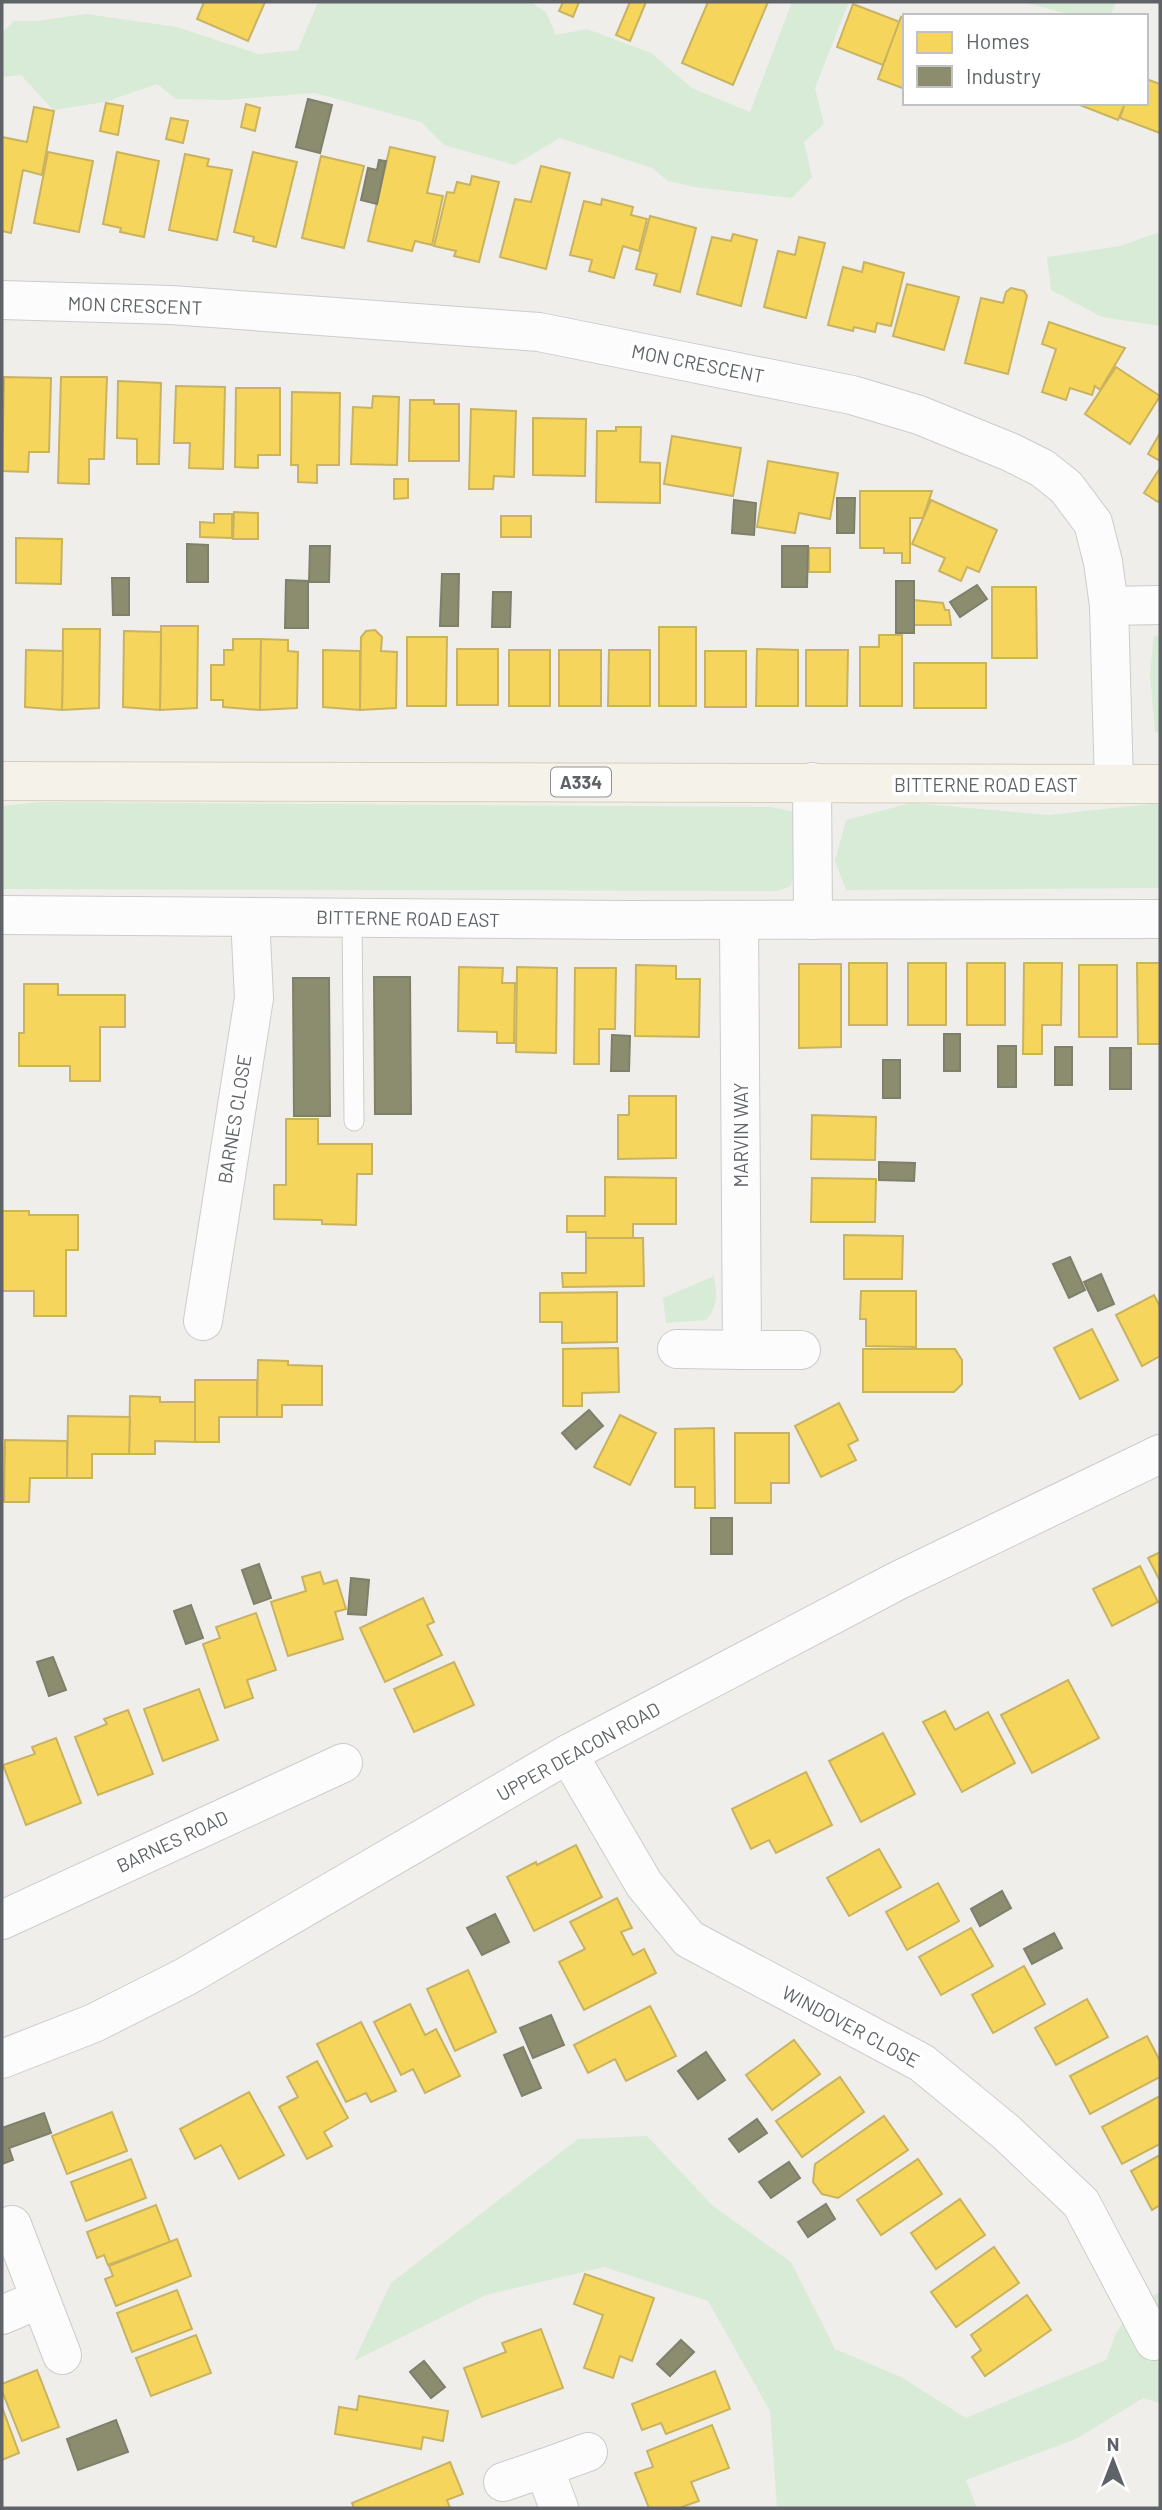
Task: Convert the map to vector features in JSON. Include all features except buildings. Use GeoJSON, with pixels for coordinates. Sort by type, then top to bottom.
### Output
{"type":"FeatureCollection","features":[{"type":"Feature","properties":{"kind":"main road","name":"BITTERNE ROAD EAST"},"geometry":{"type":"LineString","coordinates":[[2,781],[1160,785]]}},
{"type":"Feature","properties":{"kind":"street","name":"MON CRESCENT"},"geometry":{"type":"LineString","coordinates":[[2,300],[171,305],[539,332],[852,395],[919,415],[1010,452],[1042,468],[1066,486],[1093,523],[1103,562],[1109,606],[1114,785]]}},
{"type":"Feature","properties":{"kind":"street"},"geometry":{"type":"LineString","coordinates":[[1109,606],[1160,605]]}},
{"type":"Feature","properties":{"kind":"street"},"geometry":{"type":"LineString","coordinates":[[812,782],[813,920]]}},
{"type":"Feature","properties":{"kind":"street","name":"BITTERNE ROAD EAST"},"geometry":{"type":"LineString","coordinates":[[2,915],[739,920],[1160,919]]}},
{"type":"Feature","properties":{"kind":"street","name":"BARNES CLOSE"},"geometry":{"type":"LineString","coordinates":[[202,1321],[254,998],[250,917]]}},
{"type":"Feature","properties":{"kind":"street","name":"MARVIN WAY"},"geometry":{"type":"LineString","coordinates":[[739,920],[742,1350]]}},
{"type":"Feature","properties":{"kind":"street"},"geometry":{"type":"LineString","coordinates":[[677,1349],[801,1350]]}},
{"type":"Feature","properties":{"kind":"street","name":"UPPER DEACON ROAD"},"geometry":{"type":"LineString","coordinates":[[2,2059],[94,2023],[185,1977],[568,1754],[897,1581],[1160,1454]]}},
{"type":"Feature","properties":{"kind":"street","name":"WINDOVER CLOSE"},"geometry":{"type":"LineString","coordinates":[[568,1754],[644,1884],[689,1939],[922,2063],[1006,2132],[1081,2203],[1154,2341]]}},
{"type":"Feature","properties":{"kind":"street","name":"BARNES ROAD"},"geometry":{"type":"LineString","coordinates":[[2,1920],[343,1763]]}},
{"type":"Feature","properties":{"kind":"street"},"geometry":{"type":"LineString","coordinates":[[12,2225],[62,2355]]}},
{"type":"Feature","properties":{"kind":"street"},"geometry":{"type":"LineString","coordinates":[[2,2315],[40,2299]]}},
{"type":"Feature","properties":{"kind":"street"},"geometry":{"type":"LineString","coordinates":[[503,2482],[588,2452]]}},
{"type":"Feature","properties":{"kind":"street"},"geometry":{"type":"LineString","coordinates":[[544,2468],[559,2508]]}},
{"type":"Feature","properties":{"kind":"lane"},"geometry":{"type":"LineString","coordinates":[[352,918],[354,1121]]}},
{"type":"Feature","properties":{"kind":"green space"},"geometry":{"type":"Polygon","coordinates":[[[318,2],[530,2],[546,12],[556,35],[587,29],[651,53],[692,88],[750,112],[792,2],[849,2],[815,88],[824,124],[804,142],[812,177],[792,198],[694,187],[668,181],[652,168],[560,138],[514,165],[444,145],[421,122],[315,93],[225,100],[176,99],[157,84],[105,102],[53,110],[21,75],[2,77],[2,33],[14,21],[37,21],[86,14],[177,27],[259,54],[298,50],[318,2]]]}},
{"type":"Feature","properties":{"kind":"green space"},"geometry":{"type":"Polygon","coordinates":[[[1023,2],[1116,2],[1111,14],[1068,14],[1023,2]]]}},
{"type":"Feature","properties":{"kind":"green space"},"geometry":{"type":"Polygon","coordinates":[[[1160,232],[1160,326],[1102,317],[1051,290],[1047,257],[1120,246],[1160,232]]]}},
{"type":"Feature","properties":{"kind":"green space"},"geometry":{"type":"Polygon","coordinates":[[[1160,635],[1160,733],[1155,731],[1150,674],[1154,636],[1160,635]]]}},
{"type":"Feature","properties":{"kind":"green space"},"geometry":{"type":"Polygon","coordinates":[[[41,802],[770,807],[805,814],[791,886],[777,891],[2,889],[2,806],[41,802]]]}},
{"type":"Feature","properties":{"kind":"green space"},"geometry":{"type":"Polygon","coordinates":[[[911,803],[1049,815],[1160,803],[1160,888],[846,890],[835,861],[846,820],[911,803]]]}},
{"type":"Feature","properties":{"kind":"green space"},"geometry":{"type":"Polygon","coordinates":[[[714,1276],[716,1300],[706,1320],[666,1323],[663,1298],[714,1276]]]}},
{"type":"Feature","properties":{"kind":"green space"},"geometry":{"type":"Polygon","coordinates":[[[647,2136],[713,2206],[791,2262],[835,2349],[901,2377],[966,2418],[1106,2360],[1116,2333],[1135,2306],[1160,2292],[1160,2403],[1143,2398],[1076,2439],[966,2480],[977,2508],[777,2508],[770,2411],[708,2301],[604,2267],[486,2295],[354,2361],[391,2283],[578,2139],[647,2136]]]}}]}
